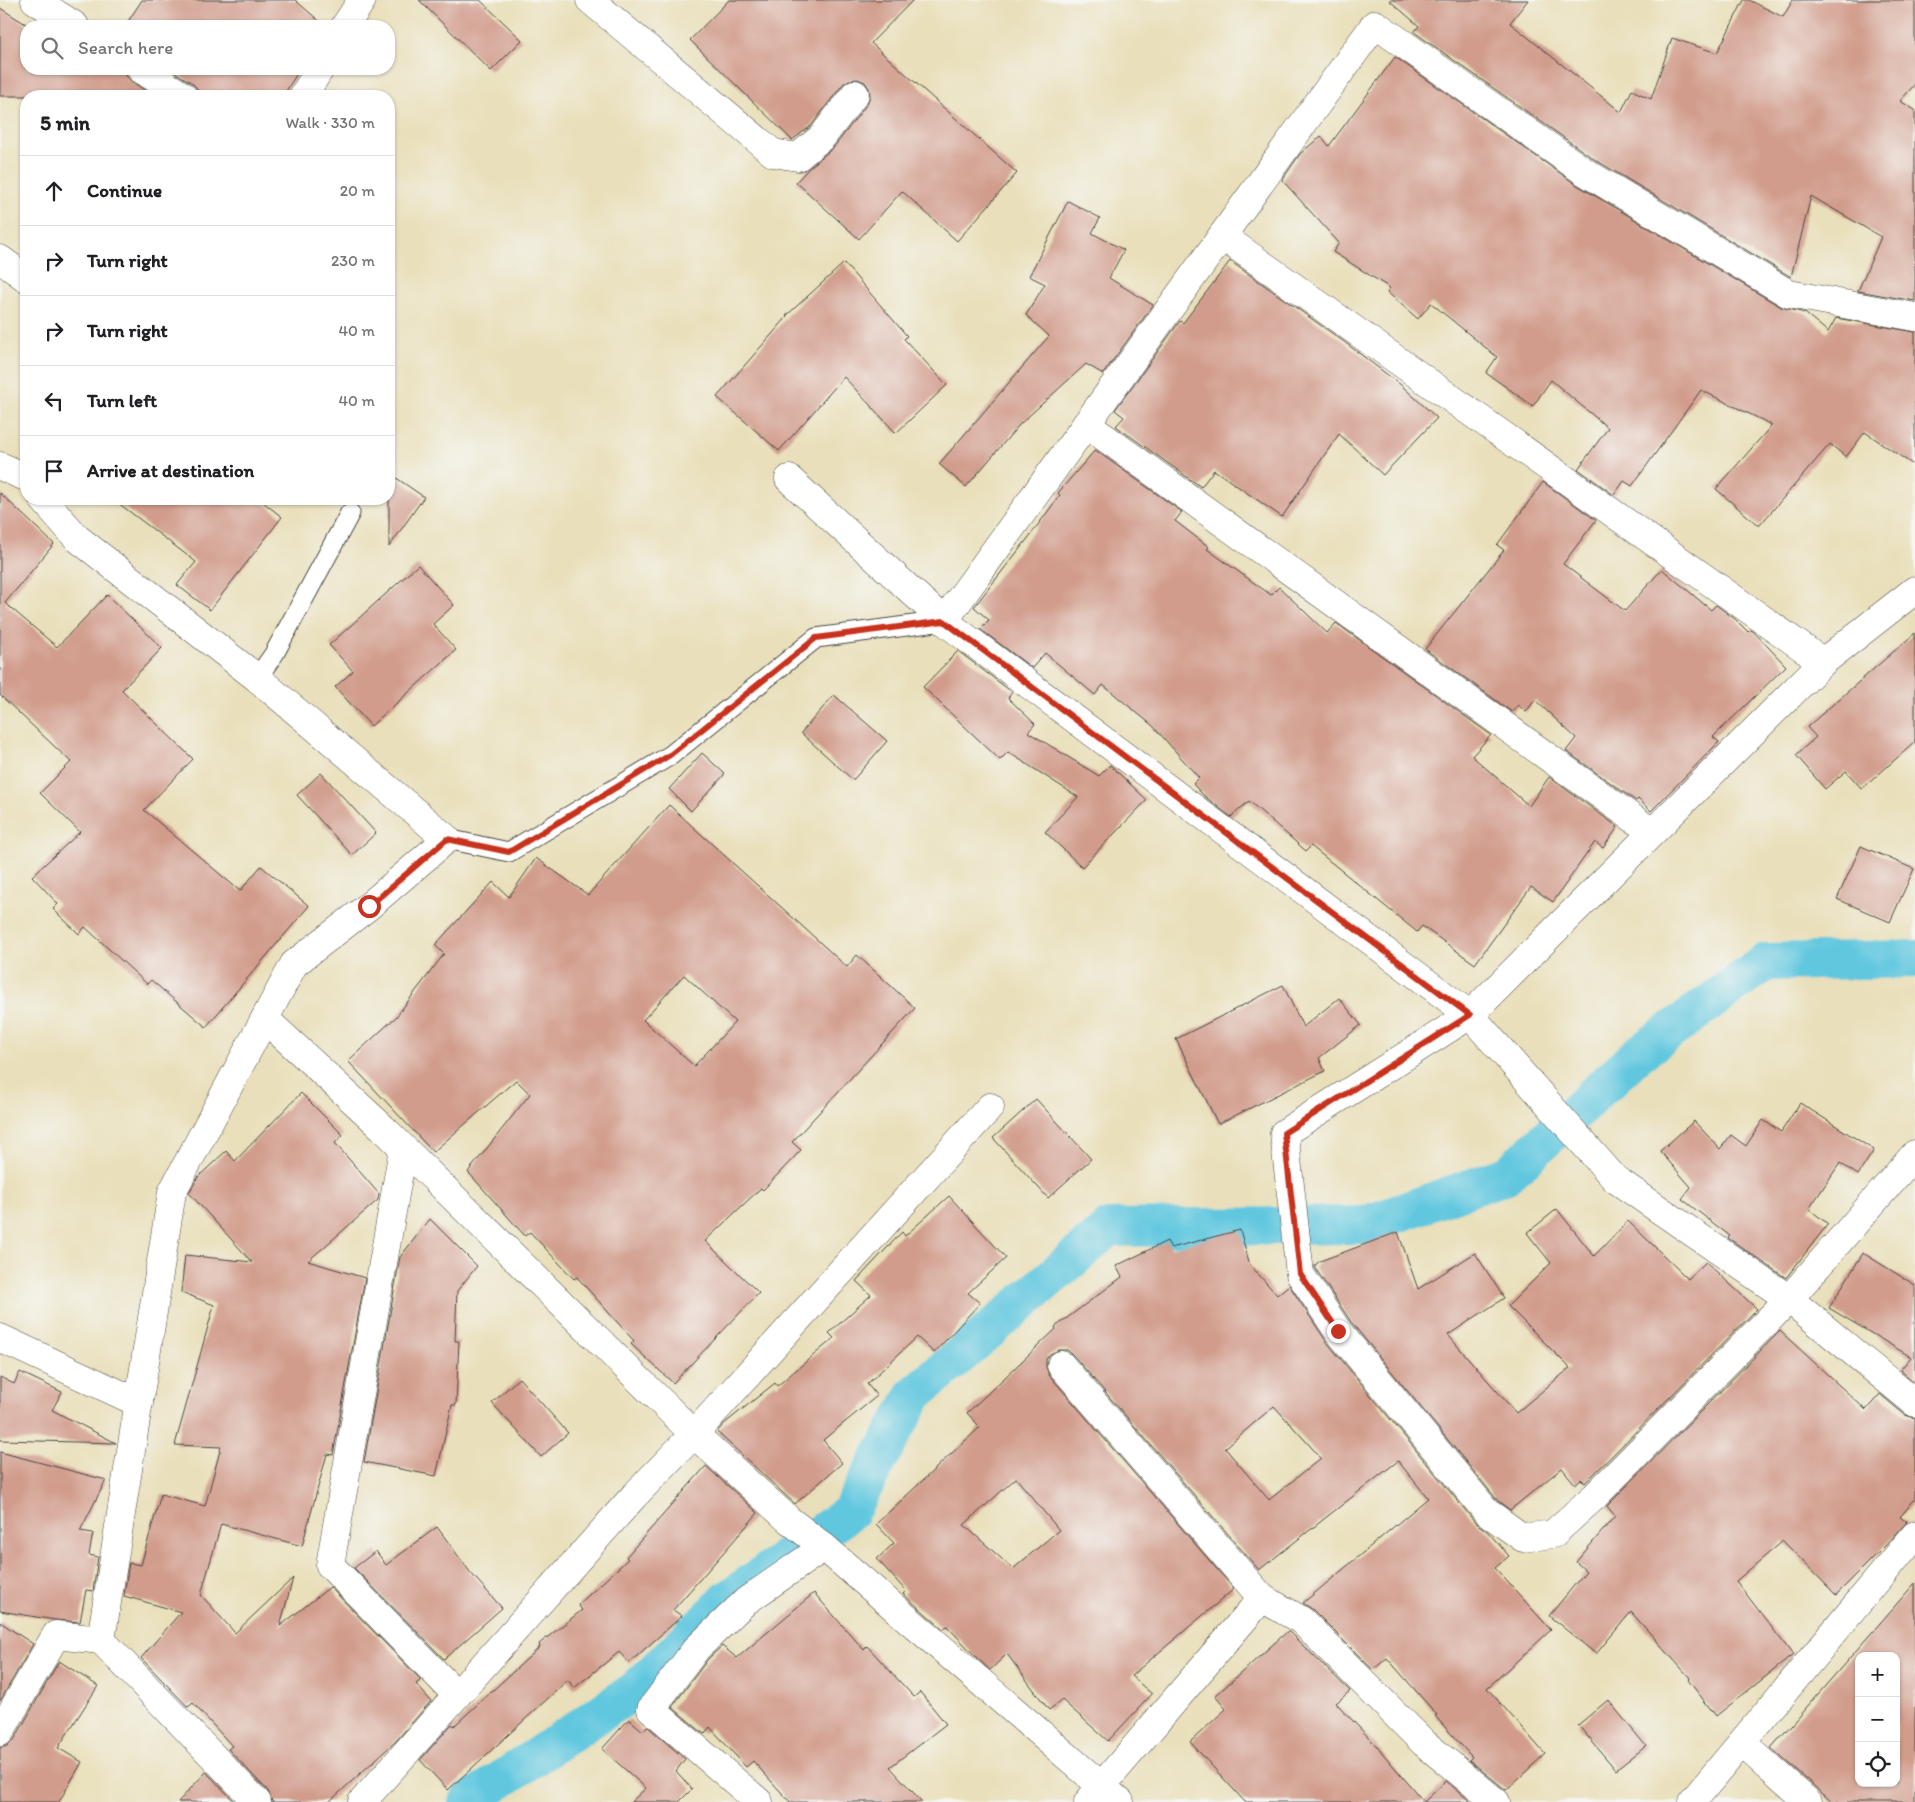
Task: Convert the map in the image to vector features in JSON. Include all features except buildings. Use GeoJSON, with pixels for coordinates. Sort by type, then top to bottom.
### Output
{"type":"FeatureCollection","features":[{"type":"Feature","properties":{"kind":"street"},"geometry":{"type":"LineString","coordinates":[[35,0],[66,20]]}},
{"type":"Feature","properties":{"kind":"street"},"geometry":{"type":"LineString","coordinates":[[350,20],[362,0]]}},
{"type":"Feature","properties":{"kind":"street"},"geometry":{"type":"LineString","coordinates":[[590,0],[774,154],[798,158],[822,138],[855,94]]}},
{"type":"Feature","properties":{"kind":"street"},"geometry":{"type":"LineString","coordinates":[[944,621],[1375,24],[1585,172],[1789,294],[1915,317]]}},
{"type":"Feature","properties":{"kind":"street"},"geometry":{"type":"LineString","coordinates":[[150,75],[174,90]]}},
{"type":"Feature","properties":{"kind":"street"},"geometry":{"type":"LineString","coordinates":[[307,90],[316,75]]}},
{"type":"Feature","properties":{"kind":"street"},"geometry":{"type":"LineString","coordinates":[[1222,236],[1823,662]]}},
{"type":"Feature","properties":{"kind":"street"},"geometry":{"type":"LineString","coordinates":[[0,259],[20,274]]}},
{"type":"Feature","properties":{"kind":"street"},"geometry":{"type":"LineString","coordinates":[[1086,424],[1652,832]]}},
{"type":"Feature","properties":{"kind":"street"},"geometry":{"type":"LineString","coordinates":[[789,479],[944,621],[1470,1015],[1616,1179],[1789,1299],[1915,1403]]}},
{"type":"Feature","properties":{"kind":"street"},"geometry":{"type":"LineString","coordinates":[[48,505],[77,538],[257,678],[447,839],[369,906],[294,964],[172,1192],[101,1640]]}},
{"type":"Feature","properties":{"kind":"street"},"geometry":{"type":"LineString","coordinates":[[1915,590],[1823,662],[1470,1015],[1284,1133],[1300,1274],[1338,1331],[1487,1512],[1524,1538],[1553,1534],[1594,1496],[1789,1299],[1915,1154]]}},
{"type":"Feature","properties":{"kind":"street"},"geometry":{"type":"LineString","coordinates":[[265,1019],[403,1149],[694,1434],[789,1520],[823,1546],[1103,1797],[1262,1598]]}},
{"type":"Feature","properties":{"kind":"street"},"geometry":{"type":"LineString","coordinates":[[362,1802],[634,1496],[694,1434],[990,1107]]}},
{"type":"Feature","properties":{"kind":"street"},"geometry":{"type":"LineString","coordinates":[[403,1149],[330,1565],[457,1696]]}},
{"type":"Feature","properties":{"kind":"street"},"geometry":{"type":"LineString","coordinates":[[0,1338],[139,1403]]}},
{"type":"Feature","properties":{"kind":"street"},"geometry":{"type":"LineString","coordinates":[[1061,1365],[1262,1598],[1301,1620],[1424,1743],[1496,1802]]}},
{"type":"Feature","properties":{"kind":"street"},"geometry":{"type":"LineString","coordinates":[[1692,1802],[1915,1535]]}},
{"type":"Feature","properties":{"kind":"street"},"geometry":{"type":"LineString","coordinates":[[759,1802],[651,1709],[696,1649],[746,1601],[823,1546]]}},
{"type":"Feature","properties":{"kind":"street"},"geometry":{"type":"LineString","coordinates":[[0,1732],[56,1635],[101,1640],[257,1802]]}},
{"type":"Feature","properties":{"kind":"street"},"geometry":{"type":"LineString","coordinates":[[1742,1743],[1808,1802]]}},
{"type":"Feature","properties":{"kind":"lane"},"geometry":{"type":"LineString","coordinates":[[257,678],[274,654],[350,513]]}},
{"type":"Feature","properties":{"kind":"lane"},"geometry":{"type":"LineString","coordinates":[[447,839],[509,852],[670,755],[816,638],[944,621]]}},
{"type":"Feature","properties":{"kind":"waterway"},"geometry":{"type":"LineString","coordinates":[[468,1802],[635,1690],[727,1600],[850,1512],[915,1394],[1109,1228],[1365,1225],[1507,1175],[1637,1055],[1766,962],[1915,959]]}},
{"type":"Feature","properties":{"kind":"route"},"geometry":{"type":"LineString","coordinates":[[369,906],[447,839],[509,852],[670,755],[816,638],[944,621],[1470,1015],[1284,1133],[1300,1274],[1338,1331]]}}]}
